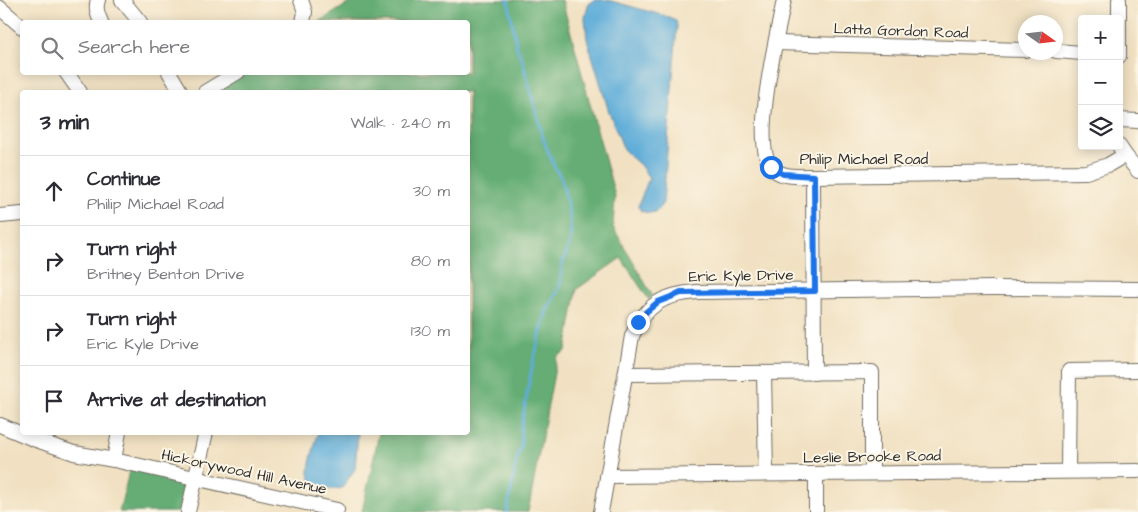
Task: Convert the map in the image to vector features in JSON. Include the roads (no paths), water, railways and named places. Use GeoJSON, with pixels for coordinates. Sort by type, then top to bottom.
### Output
{"type":"FeatureCollection","features":[{"type":"Feature","properties":{"kind":"street"},"geometry":{"type":"LineString","coordinates":[[98,0],[96,4],[97,14],[100,20]]}},
{"type":"Feature","properties":{"kind":"street"},"geometry":{"type":"LineString","coordinates":[[122,0],[138,20]]}},
{"type":"Feature","properties":{"kind":"street"},"geometry":{"type":"LineString","coordinates":[[301,0],[305,12],[304,20]]}},
{"type":"Feature","properties":{"kind":"street","name":"Philip Michael Road"},"geometry":{"type":"LineString","coordinates":[[784,0],[764,106],[764,137],[767,160],[771,167],[783,174],[814,176],[1086,172],[1108,165],[1122,151]]}},
{"type":"Feature","properties":{"kind":"street"},"geometry":{"type":"LineString","coordinates":[[1119,0],[1119,15]]}},
{"type":"Feature","properties":{"kind":"street"},"geometry":{"type":"LineString","coordinates":[[0,8],[20,25]]}},
{"type":"Feature","properties":{"kind":"street","name":"Latta Gordon Road"},"geometry":{"type":"LineString","coordinates":[[776,43],[1018,50]]}},
{"type":"Feature","properties":{"kind":"street"},"geometry":{"type":"LineString","coordinates":[[1063,52],[1078,53]]}},
{"type":"Feature","properties":{"kind":"street"},"geometry":{"type":"LineString","coordinates":[[68,75],[79,90]]}},
{"type":"Feature","properties":{"kind":"street"},"geometry":{"type":"LineString","coordinates":[[171,75],[180,90]]}},
{"type":"Feature","properties":{"kind":"street"},"geometry":{"type":"LineString","coordinates":[[208,90],[233,75]]}},
{"type":"Feature","properties":{"kind":"street"},"geometry":{"type":"LineString","coordinates":[[1123,120],[1138,121]]}},
{"type":"Feature","properties":{"kind":"street"},"geometry":{"type":"LineString","coordinates":[[1122,151],[1138,170]]}},
{"type":"Feature","properties":{"kind":"street"},"geometry":{"type":"LineString","coordinates":[[814,176],[814,373]]}},
{"type":"Feature","properties":{"kind":"street"},"geometry":{"type":"LineString","coordinates":[[0,216],[20,214]]}},
{"type":"Feature","properties":{"kind":"street","name":"Eric Kyle Drive"},"geometry":{"type":"LineString","coordinates":[[601,512],[632,336],[638,322],[646,312],[658,302],[670,296],[698,292],[994,288],[1138,289]]}},
{"type":"Feature","properties":{"kind":"street"},"geometry":{"type":"LineString","coordinates":[[1068,471],[1069,371],[1138,370]]}},
{"type":"Feature","properties":{"kind":"street"},"geometry":{"type":"LineString","coordinates":[[626,374],[872,372],[872,473]]}},
{"type":"Feature","properties":{"kind":"street"},"geometry":{"type":"LineString","coordinates":[[764,373],[766,474]]}},
{"type":"Feature","properties":{"kind":"street","name":"Hickorywood Hill Avenue"},"geometry":{"type":"LineString","coordinates":[[0,425],[20,433]]}},
{"type":"Feature","properties":{"kind":"street","name":"Hickorywood Hill Avenue"},"geometry":{"type":"LineString","coordinates":[[25,435],[74,453],[195,478],[304,507],[337,510]]}},
{"type":"Feature","properties":{"kind":"street"},"geometry":{"type":"LineString","coordinates":[[114,460],[118,435]]}},
{"type":"Feature","properties":{"kind":"street"},"geometry":{"type":"LineString","coordinates":[[188,512],[205,435]]}},
{"type":"Feature","properties":{"kind":"street","name":"Leslie Brooke Road"},"geometry":{"type":"LineString","coordinates":[[607,476],[1138,471]]}},
{"type":"Feature","properties":{"kind":"street"},"geometry":{"type":"LineString","coordinates":[[816,474],[816,512]]}},
{"type":"Feature","properties":{"kind":"water"},"geometry":{"type":"Polygon","coordinates":[[[594,0],[608,0],[676,20],[663,203],[656,212],[641,211],[638,206],[649,178],[641,166],[624,150],[609,112],[587,39],[585,18],[588,5],[594,0]]]}},
{"type":"Feature","properties":{"kind":"water"},"geometry":{"type":"Polygon","coordinates":[[[317,435],[358,435],[355,469],[342,488],[326,489],[312,482],[309,471],[317,435]]]}},
{"type":"Feature","properties":{"kind":"waterway"},"geometry":{"type":"LineString","coordinates":[[507,512],[521,446],[521,427],[533,362],[546,312],[560,287],[562,265],[571,239],[570,216],[562,180],[544,141],[522,59],[517,48],[508,0]]}}]}
